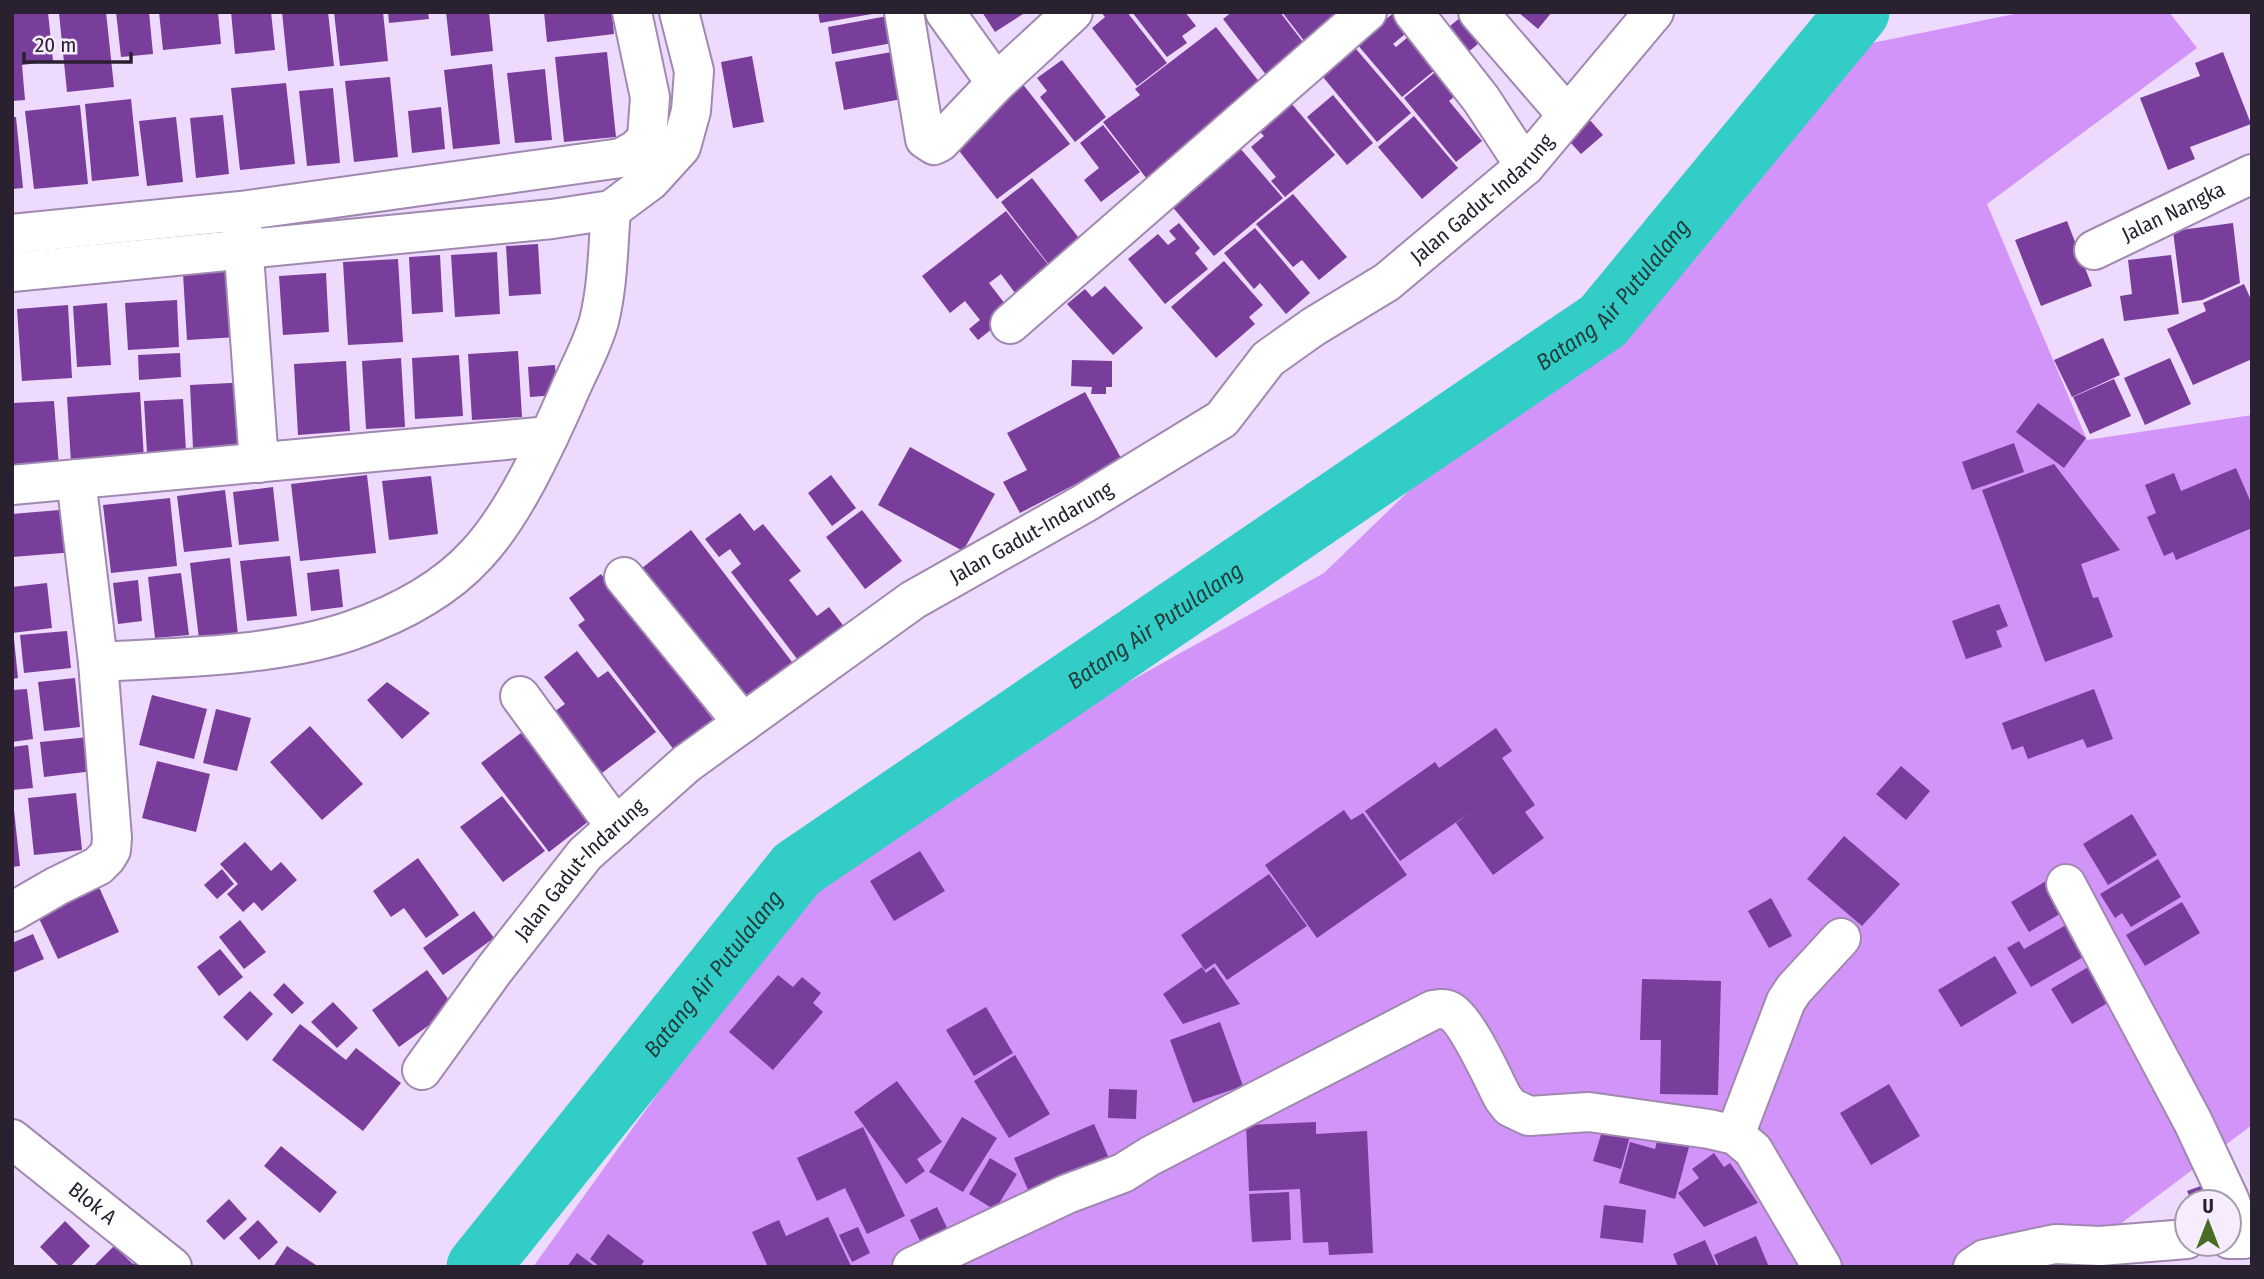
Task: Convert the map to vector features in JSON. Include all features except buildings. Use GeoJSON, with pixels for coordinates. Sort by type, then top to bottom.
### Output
{"type":"FeatureCollection","features":[{"type":"Feature","properties":{"kind":"street"},"geometry":{"type":"LineString","coordinates":[[12,234],[241,211],[621,158],[637,149],[647,138],[650,97],[632,12]]}},
{"type":"Feature","properties":{"kind":"street"},"geometry":{"type":"LineString","coordinates":[[12,272],[243,251],[552,219],[611,210],[650,181],[681,147],[691,111],[694,71],[679,12]]}},
{"type":"Feature","properties":{"kind":"street"},"geometry":{"type":"LineString","coordinates":[[904,12],[925,139],[934,145],[1073,12]]}},
{"type":"Feature","properties":{"kind":"street"},"geometry":{"type":"LineString","coordinates":[[945,12],[996,83]]}},
{"type":"Feature","properties":{"kind":"street"},"geometry":{"type":"LineString","coordinates":[[1010,324],[1367,12]]}},
{"type":"Feature","properties":{"kind":"street"},"geometry":{"type":"LineString","coordinates":[[1413,12],[1481,99],[1525,166]]}},
{"type":"Feature","properties":{"kind":"street"},"geometry":{"type":"LineString","coordinates":[[1478,12],[1567,115]]}},
{"type":"Feature","properties":{"kind":"street","name":"Jalan Gadut-Indarung"},"geometry":{"type":"LineString","coordinates":[[422,1070],[494,970],[585,854],[686,764],[913,600],[1083,505],[1222,419],[1268,359],[1312,327],[1387,282],[1525,166],[1654,12]]}},
{"type":"Feature","properties":{"kind":"street","name":"Jalan Nangka"},"geometry":{"type":"LineString","coordinates":[[2094,250],[2252,174]]}},
{"type":"Feature","properties":{"kind":"street"},"geometry":{"type":"LineString","coordinates":[[97,662],[237,653],[348,632],[395,614],[437,588],[476,555],[512,506],[550,436],[598,322],[606,279],[611,210]]}},
{"type":"Feature","properties":{"kind":"street"},"geometry":{"type":"LineString","coordinates":[[241,211],[259,463]]}},
{"type":"Feature","properties":{"kind":"street"},"geometry":{"type":"LineString","coordinates":[[12,485],[550,436]]}},
{"type":"Feature","properties":{"kind":"street"},"geometry":{"type":"LineString","coordinates":[[12,912],[98,866],[111,850],[97,662],[76,479]]}},
{"type":"Feature","properties":{"kind":"street"},"geometry":{"type":"LineString","coordinates":[[624,577],[743,723]]}},
{"type":"Feature","properties":{"kind":"street"},"geometry":{"type":"LineString","coordinates":[[520,696],[616,827]]}},
{"type":"Feature","properties":{"kind":"street"},"geometry":{"type":"LineString","coordinates":[[2066,884],[2193,1122],[2224,1188]]}},
{"type":"Feature","properties":{"kind":"street"},"geometry":{"type":"LineString","coordinates":[[1735,1135],[1786,1001],[1841,937]]}},
{"type":"Feature","properties":{"kind":"street"},"geometry":{"type":"LineString","coordinates":[[912,1267],[1068,1194],[1123,1173],[1162,1149],[1433,1010],[1449,1010],[1464,1025],[1503,1098],[1510,1107],[1519,1112],[1529,1116],[1589,1112],[1735,1135],[1753,1150],[1822,1267]]}},
{"type":"Feature","properties":{"kind":"street","name":"Blok A"},"geometry":{"type":"LineString","coordinates":[[12,1139],[172,1267]]}},
{"type":"Feature","properties":{"kind":"street"},"geometry":{"type":"LineString","coordinates":[[1973,1267],[1985,1259],[2055,1244],[2100,1246],[2173,1240]]}},
{"type":"Feature","properties":{"kind":"shaded area"},"geometry":{"type":"Polygon","coordinates":[[[2024,12],[2169,12],[2197,48],[1987,204],[2087,440],[2252,415],[2252,1125],[2095,1243],[2076,1267],[533,1267],[836,845],[1324,573],[1872,43],[2024,12]]]}},
{"type":"Feature","properties":{"kind":"waterway","name":"Batang Air Putulalang"},"geometry":{"type":"LineString","coordinates":[[478,1267],[797,869],[1603,321],[1858,12]]}}]}
